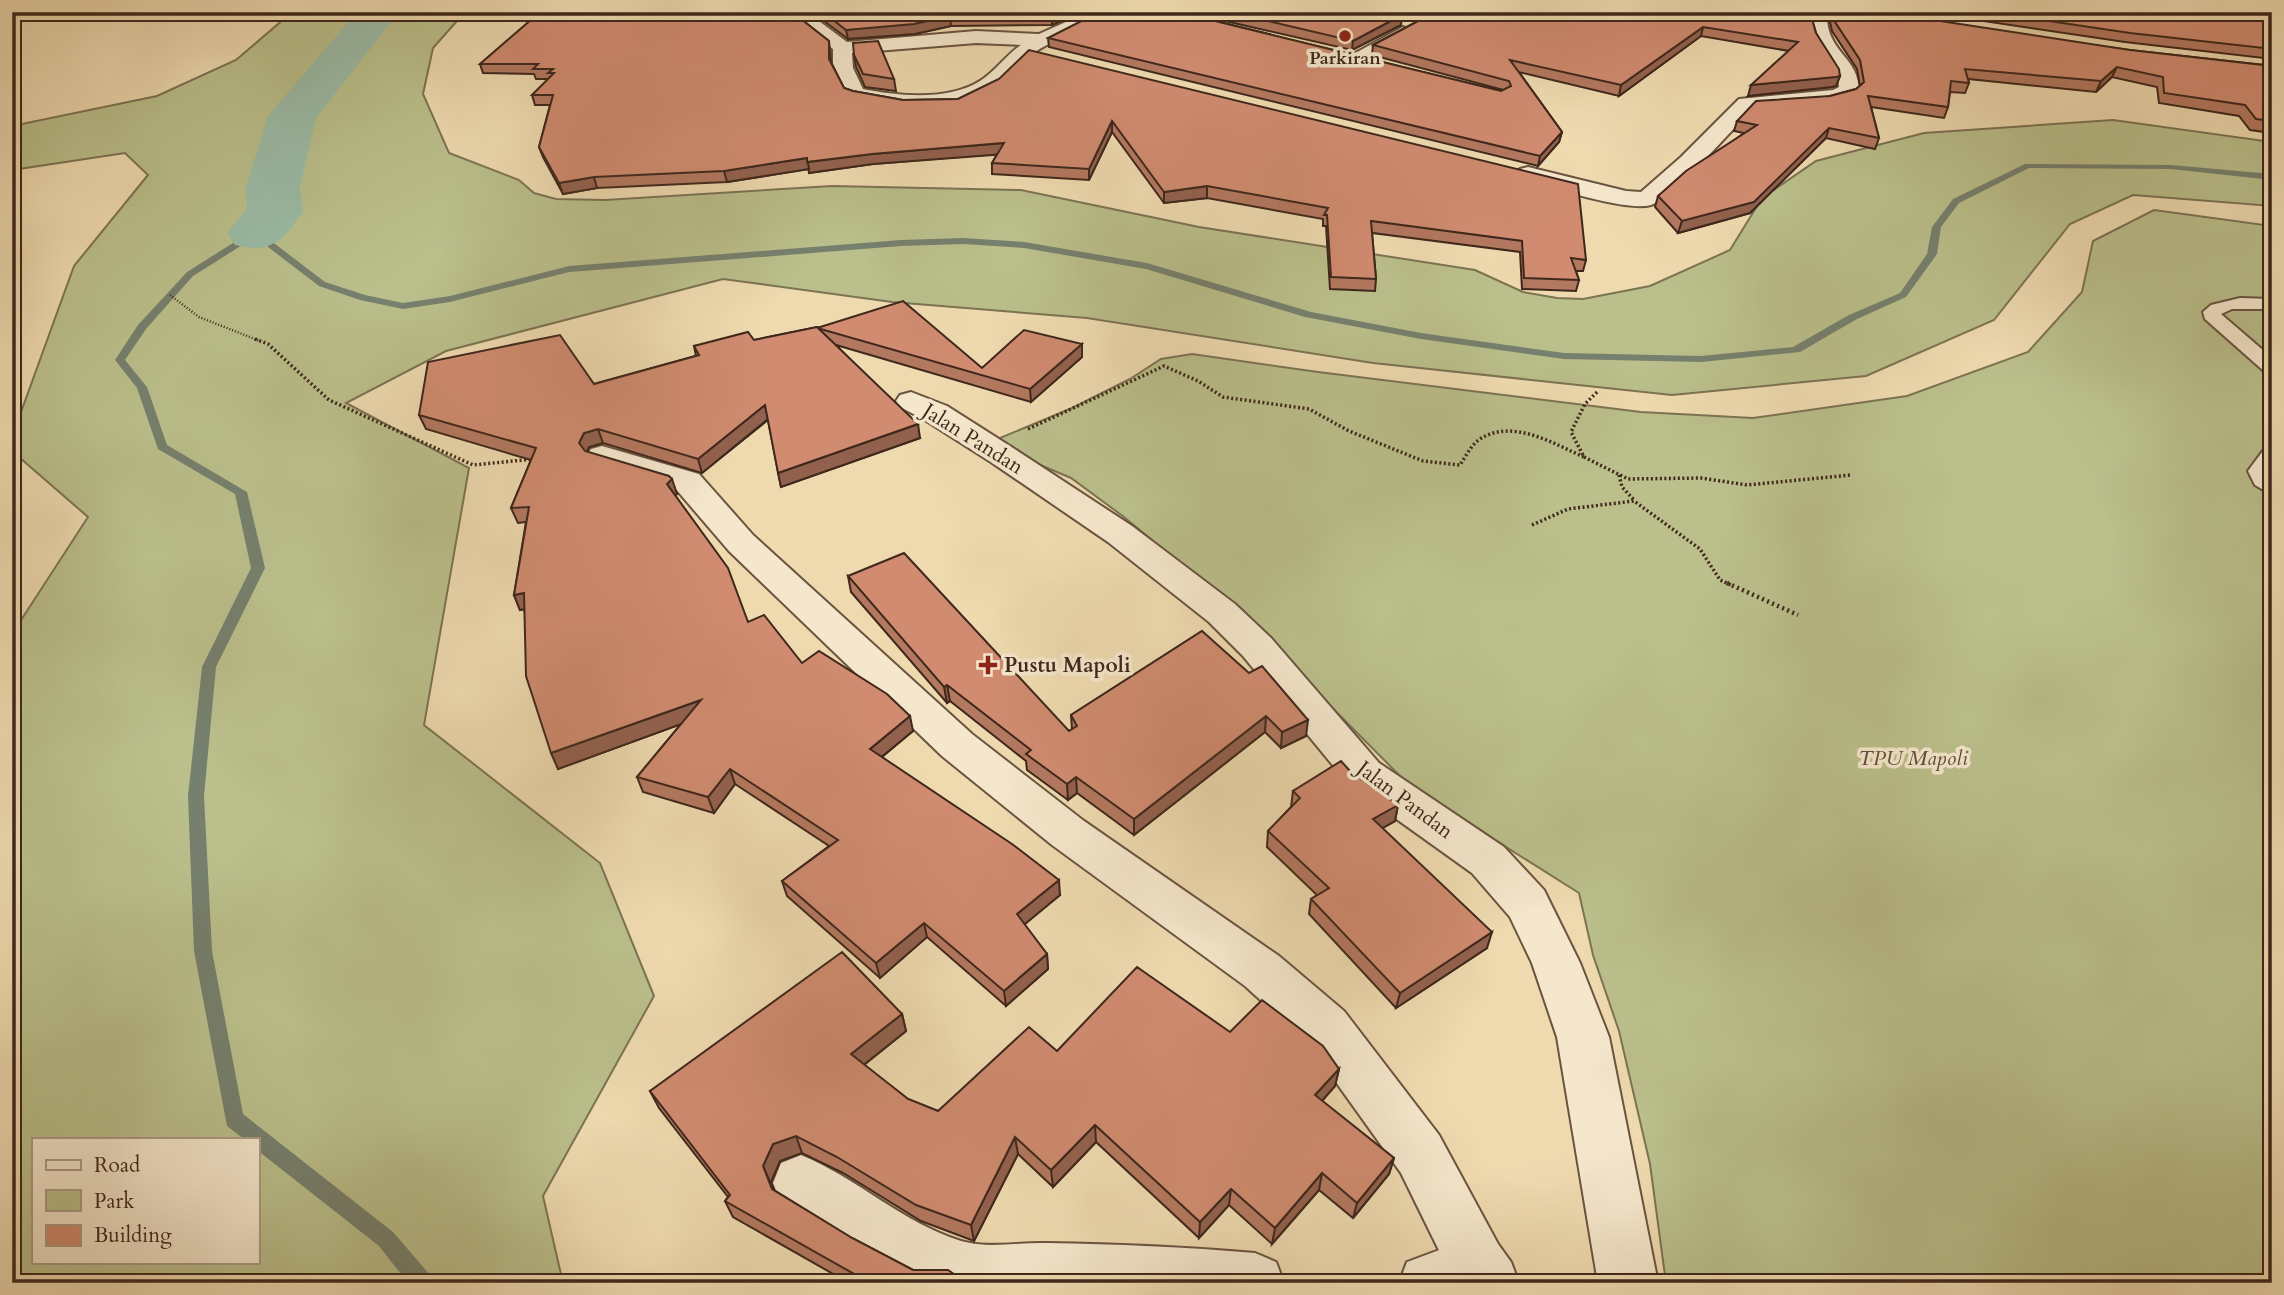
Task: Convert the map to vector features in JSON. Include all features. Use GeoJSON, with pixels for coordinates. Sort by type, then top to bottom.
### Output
{"type":"FeatureCollection","features":[{"type":"Feature","properties":{"kind":"street"},"geometry":{"type":"LineString","coordinates":[[795,12],[834,39],[842,48],[843,68],[855,93],[875,98],[900,99],[952,98],[972,93],[987,85],[1025,50],[1049,48],[1103,12]]}},
{"type":"Feature","properties":{"kind":"street"},"geometry":{"type":"LineString","coordinates":[[1510,169],[1626,198],[1647,199],[1689,162],[1746,103],[1838,96],[1849,90],[1850,81],[1844,67],[1821,41],[1818,21],[1824,12]]}},
{"type":"Feature","properties":{"kind":"street"},"geometry":{"type":"LineString","coordinates":[[842,48],[976,37],[1049,48]]}},
{"type":"Feature","properties":{"kind":"street","name":"Jalan Pandan"},"geometry":{"type":"LineString","coordinates":[[911,401],[936,413],[1121,534],[1222,613],[1257,647],[1364,774],[1488,860],[1527,904],[1556,962],[1583,1037],[1628,1283]]}},
{"type":"Feature","properties":{"kind":"street"},"geometry":{"type":"LineString","coordinates":[[601,456],[687,481],[741,543],[957,745],[1068,834],[1262,971],[1326,1027],[1420,1154],[1465,1277]]}},
{"type":"Feature","properties":{"kind":"street"},"geometry":{"type":"LineString","coordinates":[[801,1183],[911,1249],[964,1270],[995,1274],[1042,1272],[1209,1278],[1255,1283]]}},
{"type":"Feature","properties":{"kind":"lane"},"geometry":{"type":"LineString","coordinates":[[1354,57],[1411,22]]}},
{"type":"Feature","properties":{"kind":"lane"},"geometry":{"type":"LineString","coordinates":[[1341,54],[1367,61]]}},
{"type":"Feature","properties":{"kind":"lane"},"geometry":{"type":"LineString","coordinates":[[2272,304],[2230,306],[2217,308],[2212,313],[2214,319],[2272,368]]}},
{"type":"Feature","properties":{"kind":"lane"},"geometry":{"type":"LineString","coordinates":[[2272,452],[2258,471],[2262,481],[2272,489]]}},
{"type":"Feature","properties":{"kind":"path"},"geometry":{"type":"LineString","coordinates":[[170,295],[199,317],[268,344],[329,400],[473,465],[536,458],[601,456]]}},
{"type":"Feature","properties":{"kind":"path"},"geometry":{"type":"LineString","coordinates":[[986,445],[1037,426],[1164,366],[1198,381],[1223,397],[1309,409],[1349,431],[1423,461],[1460,465],[1478,439],[1498,430],[1518,431],[1584,457],[1628,479],[1701,478],[1747,485],[1851,475]]}},
{"type":"Feature","properties":{"kind":"path"},"geometry":{"type":"LineString","coordinates":[[1584,457],[1571,432],[1584,404],[1597,392]]}},
{"type":"Feature","properties":{"kind":"path"},"geometry":{"type":"LineString","coordinates":[[1618,474],[1622,487],[1634,501],[1700,549],[1720,580],[1798,615]]}},
{"type":"Feature","properties":{"kind":"path"},"geometry":{"type":"LineString","coordinates":[[1532,525],[1548,514],[1599,503],[1634,501]]}},
{"type":"Feature","properties":{"kind":"green space"},"geometry":{"type":"Polygon","coordinates":[[[292,12],[465,12],[433,48],[423,94],[449,153],[519,180],[534,193],[556,199],[605,200],[832,186],[1021,190],[1199,227],[1475,270],[1523,292],[1557,298],[1583,299],[1650,286],[1730,250],[1762,198],[1816,161],[1924,133],[2113,120],[2272,142],[2272,206],[2133,195],[2070,224],[1994,320],[1866,376],[1672,395],[1373,363],[1087,318],[892,302],[723,279],[446,351],[346,403],[469,468],[424,725],[600,863],[654,996],[543,1196],[563,1283],[12,1283],[12,634],[88,517],[12,451],[12,437],[74,266],[148,175],[125,153],[12,170],[12,126],[157,96],[236,60],[292,12]]]}},
{"type":"Feature","properties":{"kind":"green space","name":"TPU Mapoli"},"geometry":{"type":"Polygon","coordinates":[[[2154,210],[2272,226],[2272,1283],[1666,1283],[1650,1164],[1619,1031],[1593,955],[1579,893],[1411,787],[1227,602],[1124,517],[1071,478],[988,443],[1072,408],[1130,379],[1161,359],[1192,354],[1641,412],[1753,418],[1907,396],[2028,352],[2082,292],[2093,241],[2154,210]]]}},
{"type":"Feature","properties":{"kind":"building"},"geometry":{"type":"Polygon","coordinates":[[[540,12],[792,12],[829,41],[829,59],[844,88],[903,100],[958,99],[999,79],[1029,50],[1578,184],[1586,260],[1571,258],[1579,280],[1524,278],[1522,241],[1371,221],[1376,279],[1331,277],[1327,215],[1324,215],[1328,208],[1207,186],[1164,192],[1112,121],[1089,169],[992,163],[1004,143],[807,162],[807,158],[724,171],[594,177],[559,183],[539,147],[553,95],[532,95],[554,73],[548,73],[553,69],[533,69],[538,64],[480,64],[540,12]]]}},
{"type":"Feature","properties":{"kind":"building"},"geometry":{"type":"Polygon","coordinates":[[[823,12],[1060,12],[1052,16],[950,16],[914,24],[846,30],[823,12]]]}},
{"type":"Feature","properties":{"kind":"building"},"geometry":{"type":"Polygon","coordinates":[[[1099,12],[1195,12],[1203,18],[1501,91],[1511,86],[1509,81],[1373,45],[1424,18],[1422,12],[1810,12],[1816,33],[1839,69],[1840,76],[1751,85],[1798,42],[1703,27],[1621,85],[1510,60],[1562,132],[1540,156],[1048,38],[1099,12]]]}},
{"type":"Feature","properties":{"kind":"building"},"geometry":{"type":"Polygon","coordinates":[[[1229,12],[1390,12],[1402,15],[1353,41],[1229,12]]]}},
{"type":"Feature","properties":{"kind":"building"},"geometry":{"type":"Polygon","coordinates":[[[1833,12],[1881,12],[2130,50],[2272,66],[2272,121],[2256,119],[2245,105],[2164,93],[2163,77],[2117,67],[2101,81],[1965,69],[1969,83],[1951,81],[1948,107],[1868,96],[1879,138],[1829,128],[1754,202],[1682,221],[1658,196],[1686,171],[1757,125],[1737,121],[1756,101],[1830,96],[1856,89],[1864,82],[1860,60],[1835,22],[1833,12]]]}},
{"type":"Feature","properties":{"kind":"building"},"geometry":{"type":"Polygon","coordinates":[[[1989,12],[2272,12],[2272,49],[2130,33],[1989,12]]]}},
{"type":"Feature","properties":{"kind":"building"},"geometry":{"type":"Polygon","coordinates":[[[878,41],[894,79],[863,74],[854,55],[853,43],[878,41]]]}},
{"type":"Feature","properties":{"kind":"building"},"geometry":{"type":"Polygon","coordinates":[[[903,301],[982,368],[1024,330],[1082,344],[1030,389],[817,328],[903,301]]]}},
{"type":"Feature","properties":{"kind":"building"},"geometry":{"type":"Polygon","coordinates":[[[817,327],[918,424],[778,473],[765,405],[698,459],[598,429],[584,433],[579,443],[585,451],[669,476],[672,479],[667,484],[728,568],[748,622],[764,615],[802,663],[819,651],[887,694],[910,716],[870,749],[1012,844],[1059,880],[1017,914],[1047,954],[1004,991],[924,923],[876,963],[782,881],[838,840],[730,769],[708,797],[637,777],[701,700],[551,753],[526,676],[524,593],[514,595],[529,507],[511,508],[536,448],[419,415],[428,362],[560,335],[594,384],[699,355],[694,346],[748,332],[754,340],[817,327]]]}},
{"type":"Feature","properties":{"kind":"building"},"geometry":{"type":"Polygon","coordinates":[[[904,553],[1069,731],[1077,726],[1071,715],[1202,631],[1249,673],[1262,666],[1308,720],[1282,732],[1266,716],[1134,819],[1076,777],[1067,784],[1026,754],[1031,750],[947,685],[944,687],[848,576],[904,553]]]}},
{"type":"Feature","properties":{"kind":"building"},"geometry":{"type":"Polygon","coordinates":[[[1341,761],[1350,771],[1398,805],[1373,819],[1492,932],[1400,993],[1311,899],[1329,888],[1268,831],[1300,798],[1293,791],[1341,761]]]}},
{"type":"Feature","properties":{"kind":"building"},"geometry":{"type":"Polygon","coordinates":[[[842,952],[902,1014],[851,1054],[908,1099],[938,1111],[1029,1027],[1057,1051],[1137,967],[1230,1032],[1262,1000],[1323,1046],[1339,1069],[1315,1095],[1394,1158],[1357,1203],[1322,1173],[1275,1228],[1231,1189],[1200,1222],[1095,1125],[1051,1170],[1015,1137],[971,1225],[916,1205],[837,1157],[796,1136],[773,1144],[763,1166],[772,1189],[852,1238],[913,1270],[948,1270],[967,1283],[861,1283],[863,1279],[725,1201],[730,1195],[650,1091],[842,952]]]}},
{"type":"Feature","properties":{"kind":"waterway"},"geometry":{"type":"LineString","coordinates":[[255,233],[275,212],[273,187],[292,116],[379,12]]}},
{"type":"Feature","properties":{"kind":"waterway"},"geometry":{"type":"LineString","coordinates":[[258,1138],[234,1119],[203,951],[196,796],[209,667],[258,568],[241,492],[162,447],[142,387],[120,360],[142,327],[190,274],[255,233],[322,284],[363,298],[403,306],[450,299],[569,269],[901,243],[963,241],[1024,245],[1147,266],[1309,315],[1421,336],[1564,356],[1701,359],[1796,350],[1853,317],[1903,295],[1932,254],[1937,227],[1956,201],[2028,166],[2171,167],[2272,177]]}},
{"type":"Feature","properties":{"kind":"waterway"},"geometry":{"type":"LineString","coordinates":[[259,1139],[386,1239],[422,1283]]}},
{"type":"Feature","properties":{"kind":"place","name":"Parkiran"},"geometry":{"type":"Point","coordinates":[1345,36]}},
{"type":"Feature","properties":{"kind":"place","name":"Pustu Mapoli"},"geometry":{"type":"Point","coordinates":[988,665]}}]}
